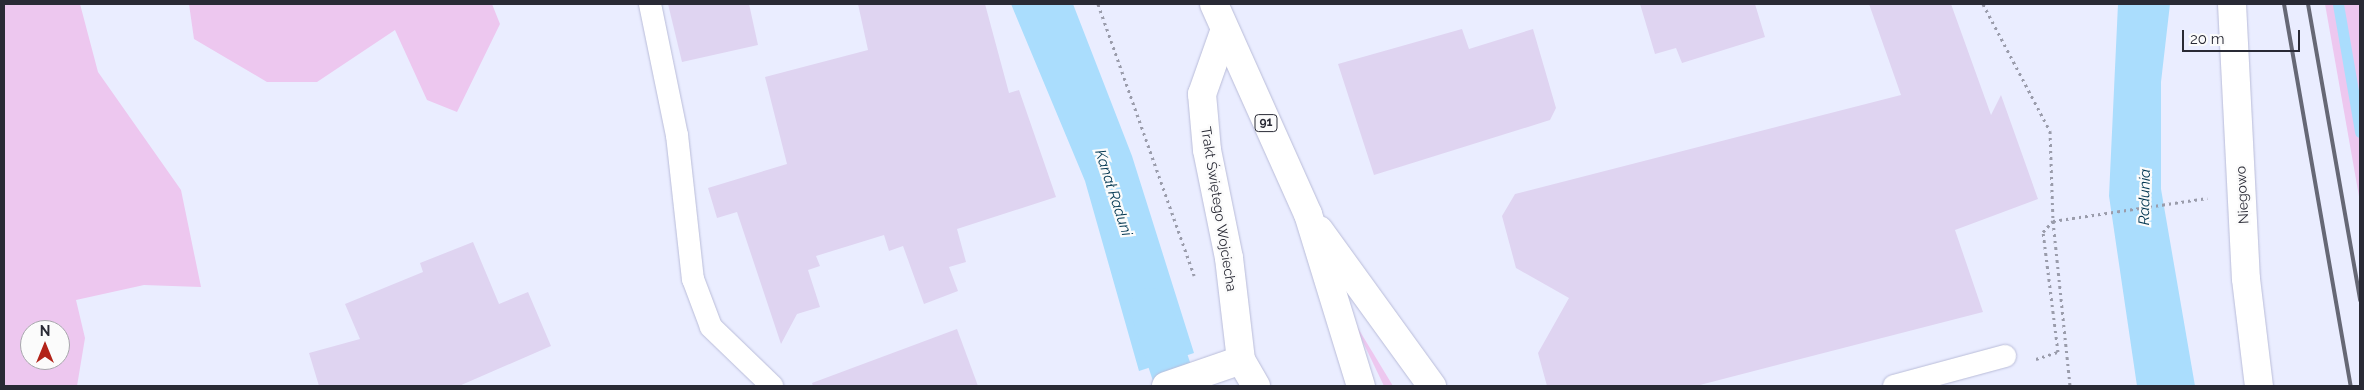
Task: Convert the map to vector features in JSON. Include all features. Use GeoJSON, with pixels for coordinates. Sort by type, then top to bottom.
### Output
{"type":"FeatureCollection","features":[{"type":"Feature","properties":{"kind":"street","name":"91"},"geometry":{"type":"LineString","coordinates":[[1214,4],[1224,32],[1308,214],[1361,386]]}},
{"type":"Feature","properties":{"kind":"street","name":"Niegowo"},"geometry":{"type":"LineString","coordinates":[[2232,4],[2246,279],[2259,386]]}},
{"type":"Feature","properties":{"kind":"street","name":"Trakt Świętego Wojciecha"},"geometry":{"type":"LineString","coordinates":[[1224,32],[1202,94],[1241,360],[1256,386]]}},
{"type":"Feature","properties":{"kind":"street","name":"91"},"geometry":{"type":"LineString","coordinates":[[1308,214],[1432,386]]}},
{"type":"Feature","properties":{"kind":"street"},"geometry":{"type":"LineString","coordinates":[[1166,386],[1241,360]]}},
{"type":"Feature","properties":{"kind":"lane"},"geometry":{"type":"LineString","coordinates":[[650,4],[677,135],[693,279],[711,327],[772,386]]}},
{"type":"Feature","properties":{"kind":"lane"},"geometry":{"type":"LineString","coordinates":[[1894,386],[2005,356]]}},
{"type":"Feature","properties":{"kind":"path"},"geometry":{"type":"LineString","coordinates":[[1098,4],[1198,286]]}},
{"type":"Feature","properties":{"kind":"path"},"geometry":{"type":"LineString","coordinates":[[1983,4],[2050,131],[2053,221],[2070,386]]}},
{"type":"Feature","properties":{"kind":"path"},"geometry":{"type":"LineString","coordinates":[[2005,356],[2025,361],[2058,352],[2043,232],[2053,221],[2219,196]]}},
{"type":"Feature","properties":{"kind":"shaded area"},"geometry":{"type":"Polygon","coordinates":[[[4,4],[80,4],[98,72],[181,190],[201,287],[144,285],[76,300],[85,338],[77,386],[4,386],[4,4]]]}},
{"type":"Feature","properties":{"kind":"shaded area"},"geometry":{"type":"Polygon","coordinates":[[[189,4],[492,4],[500,24],[457,112],[427,100],[395,30],[317,82],[267,82],[194,39],[189,4]]]}},
{"type":"Feature","properties":{"kind":"shaded area"},"geometry":{"type":"Polygon","coordinates":[[[2325,4],[2360,4],[2360,202],[2325,4]]]}},
{"type":"Feature","properties":{"kind":"shaded area"},"geometry":{"type":"Polygon","coordinates":[[[1350,315],[1393,386],[1384,386],[1350,315]]]}},
{"type":"Feature","properties":{"kind":"water"},"geometry":{"type":"Polygon","coordinates":[[[1011,4],[1073,4],[1132,156],[1194,353],[1139,371],[1085,181],[1011,4]]]}},
{"type":"Feature","properties":{"kind":"water","name":"Radunia"},"geometry":{"type":"Polygon","coordinates":[[[2118,4],[2170,4],[2161,82],[2161,189],[2195,386],[2137,386],[2109,196],[2118,4]]]}},
{"type":"Feature","properties":{"kind":"building"},"geometry":{"type":"Polygon","coordinates":[[[668,4],[749,4],[758,45],[682,62],[668,4]]]}},
{"type":"Feature","properties":{"kind":"building"},"geometry":{"type":"Polygon","coordinates":[[[858,4],[985,4],[1009,93],[1019,90],[1056,197],[957,229],[966,262],[949,267],[958,291],[924,304],[903,246],[889,251],[884,235],[816,256],[820,266],[808,270],[820,307],[797,314],[781,344],[737,212],[717,218],[708,188],[787,164],[765,77],[868,50],[858,4]]]}},
{"type":"Feature","properties":{"kind":"building"},"geometry":{"type":"Polygon","coordinates":[[[1640,4],[1755,4],[1765,37],[1682,63],[1676,48],[1655,54],[1640,4]]]}},
{"type":"Feature","properties":{"kind":"building"},"geometry":{"type":"Polygon","coordinates":[[[1869,4],[1951,4],[1991,115],[2001,95],[2038,199],[1955,230],[1983,312],[1696,386],[1547,386],[1538,353],[1569,298],[1516,268],[1502,216],[1515,194],[1901,95],[1869,4]]]}},
{"type":"Feature","properties":{"kind":"building"},"geometry":{"type":"Polygon","coordinates":[[[1462,29],[1469,49],[1533,29],[1556,108],[1550,120],[1374,175],[1338,64],[1462,29]]]}},
{"type":"Feature","properties":{"kind":"building"},"geometry":{"type":"Polygon","coordinates":[[[473,242],[499,304],[528,292],[551,346],[459,386],[319,386],[309,353],[360,339],[345,304],[423,272],[420,263],[473,242]]]}},
{"type":"Feature","properties":{"kind":"building"},"geometry":{"type":"Polygon","coordinates":[[[957,329],[978,386],[813,386],[812,383],[957,329]]]}},
{"type":"Feature","properties":{"kind":"waterway"},"geometry":{"type":"LineString","coordinates":[[2338,4],[2360,132]]}},
{"type":"Feature","properties":{"kind":"waterway","name":"Kanał Raduni"},"geometry":{"type":"LineString","coordinates":[[1150,308],[1176,386]]}},
{"type":"Feature","properties":{"kind":"railway"},"geometry":{"type":"LineString","coordinates":[[2284,4],[2351,386]]}},
{"type":"Feature","properties":{"kind":"railway"},"geometry":{"type":"LineString","coordinates":[[2308,4],[2360,300]]}}]}
